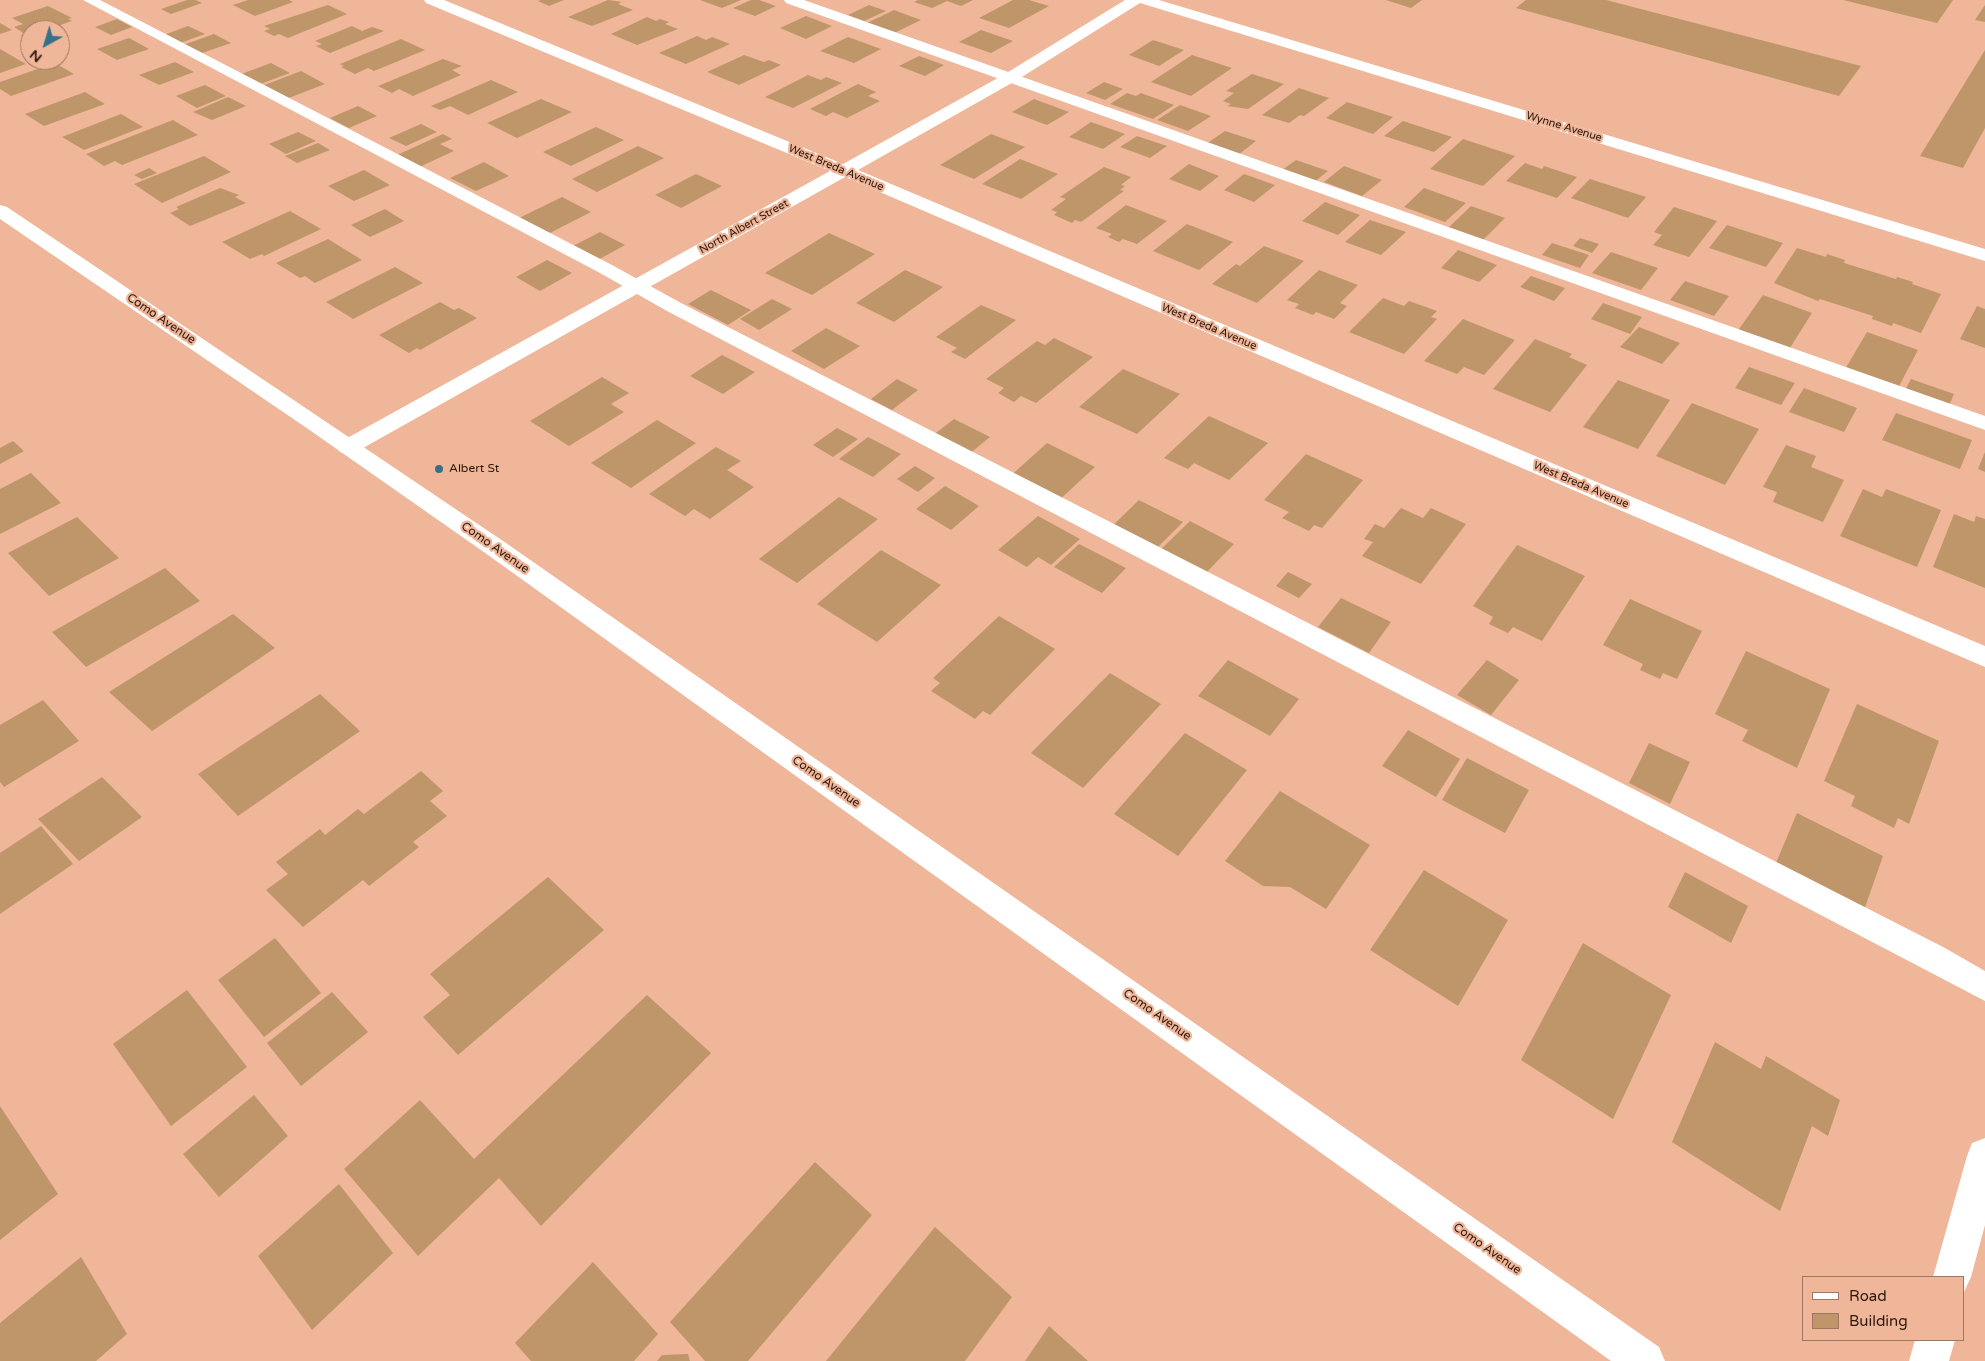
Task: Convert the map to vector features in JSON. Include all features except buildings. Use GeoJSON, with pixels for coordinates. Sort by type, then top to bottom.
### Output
{"type":"FeatureCollection","features":[{"type":"Feature","properties":{"kind":"street","name":"West Breda Avenue"},"geometry":{"type":"LineString","coordinates":[[431,0],[844,171],[1985,657]]}},
{"type":"Feature","properties":{"kind":"street","name":"North Albert Street"},"geometry":{"type":"LineString","coordinates":[[348,447],[1011,77],[1135,0]]}},
{"type":"Feature","properties":{"kind":"street","name":"Wynne Avenue"},"geometry":{"type":"LineString","coordinates":[[1144,0],[1985,255]]}},
{"type":"Feature","properties":{"kind":"street","name":"Como Avenue"},"geometry":{"type":"LineString","coordinates":[[0,211],[497,549],[1646,1361]]}},
{"type":"Feature","properties":{"kind":"street"},"geometry":{"type":"LineString","coordinates":[[1952,1276],[1985,1156]]}},
{"type":"Feature","properties":{"kind":"street"},"geometry":{"type":"LineString","coordinates":[[1929,1361],[1935,1341]]}},
{"type":"Feature","properties":{"kind":"lane"},"geometry":{"type":"LineString","coordinates":[[90,0],[636,286],[1917,948],[1985,987]]}},
{"type":"Feature","properties":{"kind":"lane"},"geometry":{"type":"LineString","coordinates":[[791,0],[1985,423]]}},
{"type":"Feature","properties":{"kind":"place","name":"Albert St"},"geometry":{"type":"Point","coordinates":[439,469]}}]}
